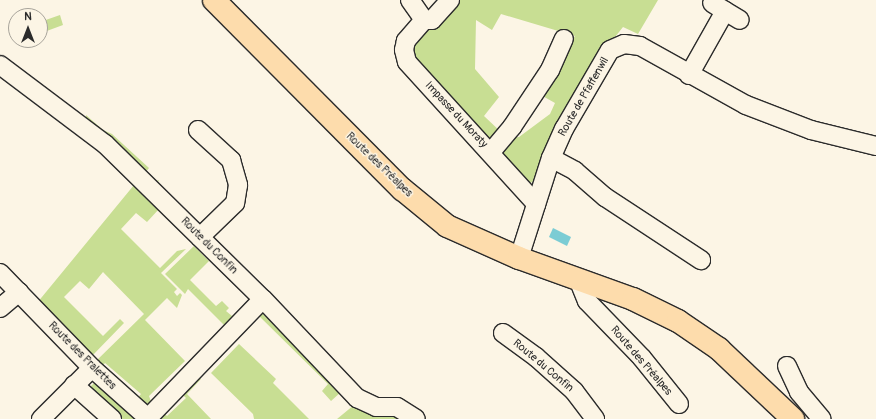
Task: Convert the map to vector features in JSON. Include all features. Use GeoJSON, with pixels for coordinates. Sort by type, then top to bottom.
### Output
{"type":"FeatureCollection","features":[{"type":"Feature","properties":{"kind":"main road","name":"Route des Préalpes"},"geometry":{"type":"LineString","coordinates":[[214,0],[402,189],[447,226],[520,258],[634,299],[678,321],[719,349],[793,419]]}},
{"type":"Feature","properties":{"kind":"street"},"geometry":{"type":"LineString","coordinates":[[410,0],[424,20]]}},
{"type":"Feature","properties":{"kind":"street","name":"Impasse du Moraty"},"geometry":{"type":"LineString","coordinates":[[450,0],[432,20],[424,20],[406,41],[404,50],[408,62],[491,152],[536,204]]}},
{"type":"Feature","properties":{"kind":"street"},"geometry":{"type":"LineString","coordinates":[[689,75],[726,11]]}},
{"type":"Feature","properties":{"kind":"street"},"geometry":{"type":"LineString","coordinates":[[491,152],[512,127],[550,70],[564,39]]}},
{"type":"Feature","properties":{"kind":"street","name":"Route de Pfaffenwil"},"geometry":{"type":"LineString","coordinates":[[520,258],[551,158],[564,129],[610,50],[624,44],[640,46],[689,75],[746,105],[811,130],[876,146]]}},
{"type":"Feature","properties":{"kind":"street","name":"Route du Confin"},"geometry":{"type":"LineString","coordinates":[[0,65],[105,144],[263,299],[357,398],[376,407],[397,407],[416,419]]}},
{"type":"Feature","properties":{"kind":"street"},"geometry":{"type":"LineString","coordinates":[[198,130],[231,160],[238,185],[235,203],[200,237]]}},
{"type":"Feature","properties":{"kind":"street"},"geometry":{"type":"LineString","coordinates":[[551,158],[575,171],[605,197],[701,260]]}},
{"type":"Feature","properties":{"kind":"street","name":"Route des Pralettes"},"geometry":{"type":"LineString","coordinates":[[0,272],[92,368],[148,419],[263,299]]}},
{"type":"Feature","properties":{"kind":"street","name":"Route des Préalpes"},"geometry":{"type":"LineString","coordinates":[[578,279],[586,301],[642,358],[678,404]]}},
{"type":"Feature","properties":{"kind":"street"},"geometry":{"type":"LineString","coordinates":[[0,308],[19,292]]}},
{"type":"Feature","properties":{"kind":"street","name":"Route du Confin"},"geometry":{"type":"LineString","coordinates":[[503,333],[536,357],[574,392],[595,419]]}},
{"type":"Feature","properties":{"kind":"street"},"geometry":{"type":"LineString","coordinates":[[787,366],[799,392],[822,419]]}},
{"type":"Feature","properties":{"kind":"street"},"geometry":{"type":"LineString","coordinates":[[41,419],[92,368]]}},
{"type":"Feature","properties":{"kind":"street"},"geometry":{"type":"LineString","coordinates":[[74,385],[112,419]]}},
{"type":"Feature","properties":{"kind":"green space"},"geometry":{"type":"Polygon","coordinates":[[[455,0],[658,0],[638,34],[623,27],[611,42],[603,46],[560,118],[547,144],[534,181],[530,183],[523,181],[502,155],[501,147],[507,138],[519,137],[550,114],[555,103],[539,94],[575,36],[501,14],[492,30],[476,20],[475,69],[499,97],[484,116],[502,133],[490,144],[411,57],[411,49],[428,27],[455,0]]]}},
{"type":"Feature","properties":{"kind":"green space"},"geometry":{"type":"Polygon","coordinates":[[[60,15],[63,25],[48,31],[48,19],[60,15]]]}},
{"type":"Feature","properties":{"kind":"green space"},"geometry":{"type":"Polygon","coordinates":[[[86,115],[103,130],[112,134],[149,168],[145,173],[153,182],[159,180],[157,184],[153,183],[86,121],[86,115]]]}},
{"type":"Feature","properties":{"kind":"green space"},"geometry":{"type":"Polygon","coordinates":[[[134,185],[159,209],[147,222],[136,213],[121,229],[160,268],[177,251],[186,249],[161,273],[177,289],[174,292],[177,296],[180,293],[182,295],[177,308],[167,298],[145,320],[185,361],[149,396],[152,404],[148,405],[135,401],[141,394],[105,363],[99,370],[95,362],[144,314],[103,272],[89,289],[80,281],[64,297],[103,336],[120,319],[124,323],[91,357],[37,303],[134,185]]]}},
{"type":"Feature","properties":{"kind":"green space"},"geometry":{"type":"Polygon","coordinates":[[[194,246],[209,261],[190,280],[216,306],[222,301],[229,308],[226,311],[232,316],[235,313],[226,327],[188,289],[185,294],[165,274],[194,246]]]}},
{"type":"Feature","properties":{"kind":"green space"},"geometry":{"type":"Polygon","coordinates":[[[260,311],[341,392],[331,401],[322,391],[328,384],[257,314],[260,311]]]}},
{"type":"Feature","properties":{"kind":"green space"},"geometry":{"type":"Polygon","coordinates":[[[239,344],[276,379],[273,383],[309,419],[254,419],[253,414],[211,373],[239,344]]]}},
{"type":"Feature","properties":{"kind":"green space"},"geometry":{"type":"Polygon","coordinates":[[[195,373],[201,379],[187,394],[211,419],[162,419],[161,410],[167,416],[186,398],[178,390],[195,373]]]}},
{"type":"Feature","properties":{"kind":"green space"},"geometry":{"type":"Polygon","coordinates":[[[94,383],[136,419],[121,419],[91,393],[91,386],[94,383]]]}},
{"type":"Feature","properties":{"kind":"green space"},"geometry":{"type":"Polygon","coordinates":[[[354,405],[371,413],[399,416],[397,419],[337,419],[354,405]]]}},
{"type":"Feature","properties":{"kind":"water"},"geometry":{"type":"Polygon","coordinates":[[[553,228],[571,237],[567,246],[549,237],[553,228]]]}}]}
